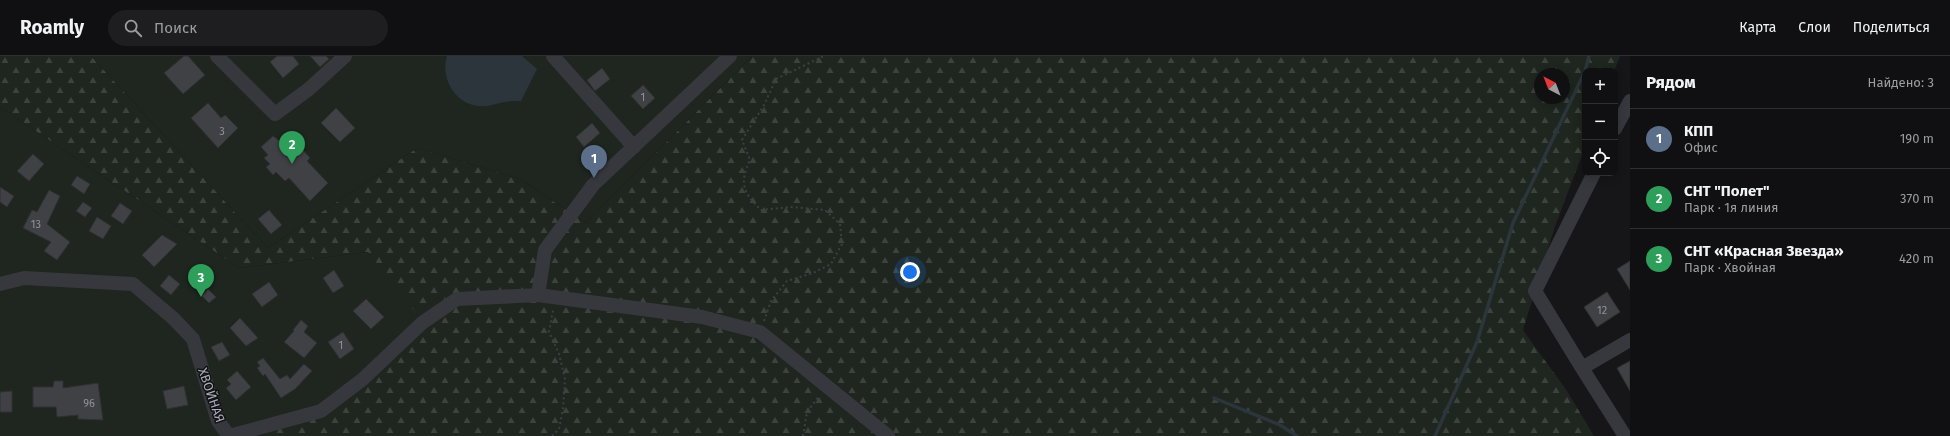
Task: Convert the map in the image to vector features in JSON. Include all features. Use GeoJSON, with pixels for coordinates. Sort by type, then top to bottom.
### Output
{"type":"FeatureCollection","features":[{"type":"Feature","properties":{"kind":"street"},"geometry":{"type":"LineString","coordinates":[[217,56],[275,114],[309,89],[345,56]]}},
{"type":"Feature","properties":{"kind":"street"},"geometry":{"type":"LineString","coordinates":[[553,56],[634,147]]}},
{"type":"Feature","properties":{"kind":"street"},"geometry":{"type":"LineString","coordinates":[[721,59],[634,147],[593,185],[545,250],[538,295],[702,317],[760,332],[888,436]]}},
{"type":"Feature","properties":{"kind":"street"},"geometry":{"type":"LineString","coordinates":[[1618,123],[1630,101]]}},
{"type":"Feature","properties":{"kind":"street"},"geometry":{"type":"LineString","coordinates":[[1592,176],[1535,291],[1625,436]]}},
{"type":"Feature","properties":{"kind":"street","name":"ХВОЙНАЯ"},"geometry":{"type":"LineString","coordinates":[[0,284],[24,278],[133,284],[174,319],[193,338],[218,421],[229,436],[320,411],[363,379],[422,323],[457,298],[538,295]]}},
{"type":"Feature","properties":{"kind":"street"},"geometry":{"type":"LineString","coordinates":[[1582,368],[1630,340]]}},
{"type":"Feature","properties":{"kind":"path"},"geometry":{"type":"LineString","coordinates":[[760,332],[771,301],[787,281],[813,273],[831,264],[842,244],[840,224],[825,210],[791,207],[761,210],[746,195],[744,174],[750,160],[742,140],[764,105],[776,79],[824,56]]}},
{"type":"Feature","properties":{"kind":"path"},"geometry":{"type":"LineString","coordinates":[[553,436],[559,429],[563,409],[565,379],[559,354],[549,332],[552,312],[559,298]]}},
{"type":"Feature","properties":{"kind":"path"},"geometry":{"type":"LineString","coordinates":[[803,436],[807,412],[826,387]]}},
{"type":"Feature","properties":{"kind":"green space"},"geometry":{"type":"Polygon","coordinates":[[[0,56],[91,56],[268,248],[417,148],[520,179],[586,223],[752,56],[1620,56],[1615,68],[1582,68],[1582,155],[1554,229],[1523,330],[1567,391],[1594,436],[259,436],[355,388],[368,252],[239,268],[0,107],[0,56]]]}},
{"type":"Feature","properties":{"kind":"green space"},"geometry":{"type":"Polygon","coordinates":[[[91,56],[752,56],[586,223],[520,179],[417,148],[268,248],[91,56]]]}},
{"type":"Feature","properties":{"kind":"green space"},"geometry":{"type":"Polygon","coordinates":[[[0,107],[239,268],[368,252],[426,326],[355,388],[259,436],[0,436],[0,107]]]}},
{"type":"Feature","properties":{"kind":"shaded area"},"geometry":{"type":"Polygon","coordinates":[[[447,56],[522,56],[537,69],[521,101],[509,101],[483,106],[471,105],[457,96],[448,82],[445,65],[447,56]]]}},
{"type":"Feature","properties":{"kind":"building"},"geometry":{"type":"Polygon","coordinates":[[[184,56],[188,56],[205,75],[183,94],[164,73],[184,56]]]}},
{"type":"Feature","properties":{"kind":"building"},"geometry":{"type":"Polygon","coordinates":[[[277,56],[293,56],[299,64],[283,78],[270,62],[277,56]]]}},
{"type":"Feature","properties":{"kind":"building"},"geometry":{"type":"Polygon","coordinates":[[[310,56],[326,56],[329,59],[320,67],[310,56]]]}},
{"type":"Feature","properties":{"kind":"building"},"geometry":{"type":"Polygon","coordinates":[[[602,68],[610,79],[595,91],[587,80],[602,68]]]}},
{"type":"Feature","properties":{"kind":"building"},"geometry":{"type":"Polygon","coordinates":[[[643,85],[655,98],[643,109],[631,96],[643,85]]]}},
{"type":"Feature","properties":{"kind":"building"},"geometry":{"type":"Polygon","coordinates":[[[208,103],[221,118],[225,115],[238,128],[218,148],[191,118],[208,103]]]}},
{"type":"Feature","properties":{"kind":"building"},"geometry":{"type":"Polygon","coordinates":[[[336,108],[355,128],[340,142],[321,123],[336,108]]]}},
{"type":"Feature","properties":{"kind":"building"},"geometry":{"type":"Polygon","coordinates":[[[592,123],[600,133],[584,147],[576,137],[592,123]]]}},
{"type":"Feature","properties":{"kind":"building"},"geometry":{"type":"Polygon","coordinates":[[[290,135],[310,158],[307,161],[328,183],[310,201],[289,178],[285,181],[276,172],[273,175],[266,167],[270,164],[264,158],[268,155],[261,147],[273,136],[282,143],[290,135]]]}},
{"type":"Feature","properties":{"kind":"building"},"geometry":{"type":"Polygon","coordinates":[[[33,154],[44,164],[29,181],[17,171],[33,154]]]}},
{"type":"Feature","properties":{"kind":"building"},"geometry":{"type":"Polygon","coordinates":[[[77,176],[90,184],[84,194],[71,185],[77,176]]]}},
{"type":"Feature","properties":{"kind":"building"},"geometry":{"type":"Polygon","coordinates":[[[0,187],[14,196],[7,207],[0,202],[0,187]]]}},
{"type":"Feature","properties":{"kind":"building"},"geometry":{"type":"Polygon","coordinates":[[[49,190],[60,196],[47,224],[70,242],[57,260],[44,251],[51,242],[23,228],[32,210],[37,212],[49,190]]]}},
{"type":"Feature","properties":{"kind":"building"},"geometry":{"type":"Polygon","coordinates":[[[83,202],[92,208],[85,217],[76,211],[83,202]]]}},
{"type":"Feature","properties":{"kind":"building"},"geometry":{"type":"Polygon","coordinates":[[[120,203],[132,211],[123,224],[111,216],[120,203]]]}},
{"type":"Feature","properties":{"kind":"building"},"geometry":{"type":"Polygon","coordinates":[[[269,210],[282,225],[271,234],[258,219],[269,210]]]}},
{"type":"Feature","properties":{"kind":"building"},"geometry":{"type":"Polygon","coordinates":[[[97,217],[111,226],[103,239],[89,231],[97,217]]]}},
{"type":"Feature","properties":{"kind":"building"},"geometry":{"type":"Polygon","coordinates":[[[162,235],[177,244],[154,267],[142,255],[162,235]]]}},
{"type":"Feature","properties":{"kind":"building"},"geometry":{"type":"Polygon","coordinates":[[[1630,261],[1630,290],[1617,269],[1630,261]]]}},
{"type":"Feature","properties":{"kind":"building"},"geometry":{"type":"Polygon","coordinates":[[[334,270],[344,286],[333,293],[323,278],[334,270]]]}},
{"type":"Feature","properties":{"kind":"building"},"geometry":{"type":"Polygon","coordinates":[[[169,275],[180,284],[171,295],[160,286],[169,275]]]}},
{"type":"Feature","properties":{"kind":"building"},"geometry":{"type":"Polygon","coordinates":[[[269,282],[278,295],[262,307],[252,294],[269,282]]]}},
{"type":"Feature","properties":{"kind":"building"},"geometry":{"type":"Polygon","coordinates":[[[208,289],[216,297],[209,303],[202,296],[208,289]]]}},
{"type":"Feature","properties":{"kind":"building"},"geometry":{"type":"Polygon","coordinates":[[[1607,292],[1620,312],[1597,327],[1584,307],[1607,292]]]}},
{"type":"Feature","properties":{"kind":"building"},"geometry":{"type":"Polygon","coordinates":[[[366,299],[384,317],[371,329],[353,311],[366,299]]]}},
{"type":"Feature","properties":{"kind":"building"},"geometry":{"type":"Polygon","coordinates":[[[240,318],[258,338],[246,346],[230,328],[240,318]]]}},
{"type":"Feature","properties":{"kind":"building"},"geometry":{"type":"Polygon","coordinates":[[[301,320],[308,326],[304,332],[317,343],[304,358],[284,342],[301,320]]]}},
{"type":"Feature","properties":{"kind":"building"},"geometry":{"type":"Polygon","coordinates":[[[343,332],[354,349],[340,359],[328,342],[343,332]]]}},
{"type":"Feature","properties":{"kind":"building"},"geometry":{"type":"Polygon","coordinates":[[[222,342],[230,355],[219,361],[211,347],[222,342]]]}},
{"type":"Feature","properties":{"kind":"building"},"geometry":{"type":"Polygon","coordinates":[[[263,358],[280,379],[287,375],[290,379],[304,364],[312,371],[295,389],[281,398],[265,374],[263,376],[257,368],[260,366],[257,362],[263,358]]]}},
{"type":"Feature","properties":{"kind":"building"},"geometry":{"type":"Polygon","coordinates":[[[1630,361],[1630,391],[1617,368],[1630,361]]]}},
{"type":"Feature","properties":{"kind":"building"},"geometry":{"type":"Polygon","coordinates":[[[237,371],[251,387],[236,400],[226,388],[231,384],[227,380],[237,371]]]}},
{"type":"Feature","properties":{"kind":"building"},"geometry":{"type":"Polygon","coordinates":[[[54,381],[63,381],[63,388],[98,383],[103,420],[78,419],[78,415],[57,417],[56,407],[33,407],[33,387],[53,387],[54,381]]]}},
{"type":"Feature","properties":{"kind":"building"},"geometry":{"type":"Polygon","coordinates":[[[184,386],[188,405],[167,409],[163,391],[184,386]]]}},
{"type":"Feature","properties":{"kind":"building"},"geometry":{"type":"Polygon","coordinates":[[[12,391],[12,412],[0,412],[0,392],[12,391]]]}},
{"type":"Feature","properties":{"kind":"waterway"},"geometry":{"type":"LineString","coordinates":[[1586,68],[1589,56]]}},
{"type":"Feature","properties":{"kind":"waterway"},"geometry":{"type":"LineString","coordinates":[[1435,436],[1477,342],[1513,223],[1582,77]]}},
{"type":"Feature","properties":{"kind":"waterway"},"geometry":{"type":"LineString","coordinates":[[1214,398],[1280,425],[1297,436]]}},
{"type":"Feature","properties":{"kind":"place","name":"СНТ \"Полет\""},"geometry":{"type":"Point","coordinates":[292,164]}},
{"type":"Feature","properties":{"kind":"place","name":"КПП"},"geometry":{"type":"Point","coordinates":[594,178]}},
{"type":"Feature","properties":{"kind":"place","name":"СНТ «Красная Звезда»"},"geometry":{"type":"Point","coordinates":[201,297]}}]}
